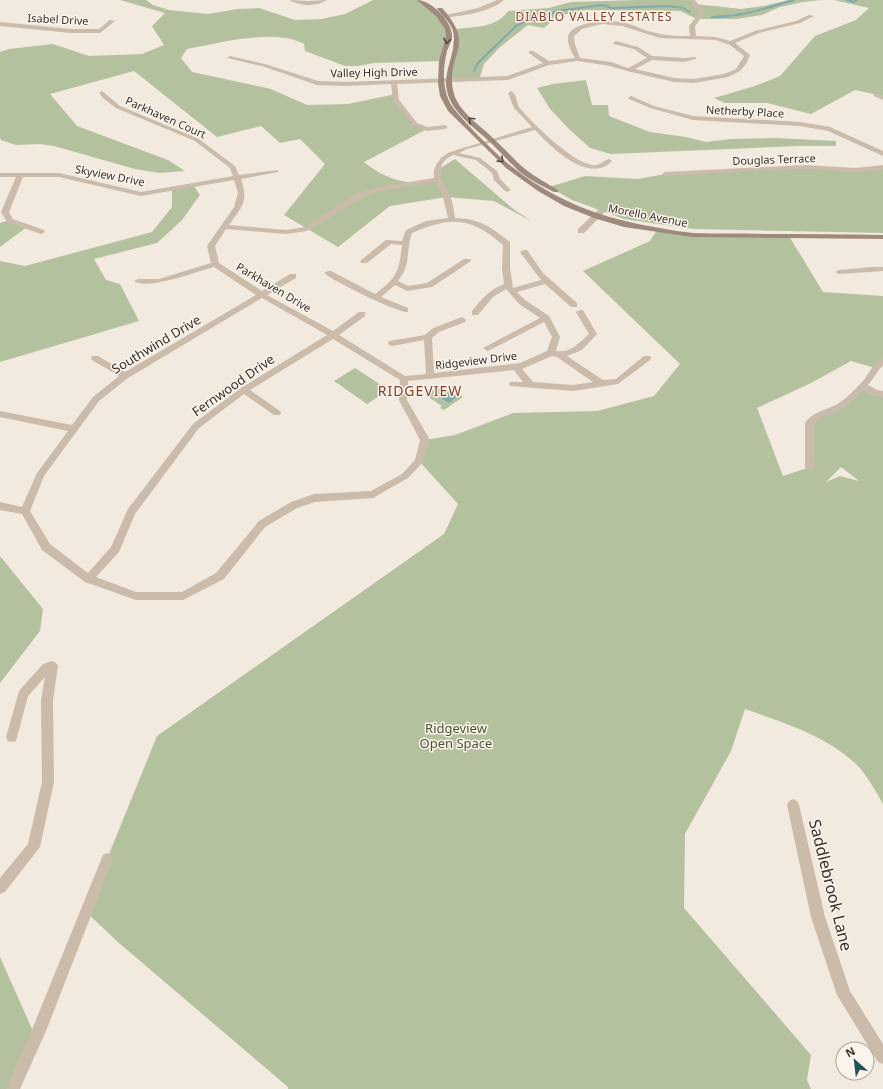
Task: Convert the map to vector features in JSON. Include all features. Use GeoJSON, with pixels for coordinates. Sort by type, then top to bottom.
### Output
{"type":"FeatureCollection","features":[{"type":"Feature","properties":{"kind":"street"},"geometry":{"type":"LineString","coordinates":[[292,0],[304,3],[316,3],[324,0]]}},
{"type":"Feature","properties":{"kind":"street","name":"Morello Avenue"},"geometry":{"type":"LineString","coordinates":[[420,0],[453,23],[457,35],[450,80],[450,92],[461,111],[522,170],[572,200],[599,214],[694,229],[883,233]]}},
{"type":"Feature","properties":{"kind":"street","name":"Morello Avenue"},"geometry":{"type":"LineString","coordinates":[[430,0],[444,16],[449,36],[440,71],[440,80],[446,102],[450,110],[508,167],[540,190],[567,204],[627,225],[692,235],[883,237]]}},
{"type":"Feature","properties":{"kind":"street"},"geometry":{"type":"LineString","coordinates":[[444,16],[475,10],[495,4],[501,0]]}},
{"type":"Feature","properties":{"kind":"street"},"geometry":{"type":"LineString","coordinates":[[692,0],[702,13],[692,26],[693,38]]}},
{"type":"Feature","properties":{"kind":"street"},"geometry":{"type":"LineString","coordinates":[[578,59],[571,41],[571,36],[575,30],[583,26],[594,24],[621,24],[658,36],[672,38],[713,39],[731,43],[757,32],[798,22],[810,16]]}},
{"type":"Feature","properties":{"kind":"street","name":"Isabel Drive"},"geometry":{"type":"LineString","coordinates":[[0,24],[10,26],[100,31],[112,21]]}},
{"type":"Feature","properties":{"kind":"street"},"geometry":{"type":"LineString","coordinates":[[0,31],[10,26]]}},
{"type":"Feature","properties":{"kind":"street"},"geometry":{"type":"LineString","coordinates":[[616,43],[636,48],[651,58],[684,60],[694,58]]}},
{"type":"Feature","properties":{"kind":"street","name":"Valley High Drive"},"geometry":{"type":"LineString","coordinates":[[230,58],[263,65],[317,83],[346,84],[508,78],[548,63],[578,59],[611,64],[630,70],[680,80],[694,81],[726,76],[738,70],[743,64],[746,55],[731,43]]}},
{"type":"Feature","properties":{"kind":"street"},"geometry":{"type":"LineString","coordinates":[[531,52],[548,63]]}},
{"type":"Feature","properties":{"kind":"street"},"geometry":{"type":"LineString","coordinates":[[630,70],[651,58]]}},
{"type":"Feature","properties":{"kind":"street"},"geometry":{"type":"LineString","coordinates":[[394,82],[396,100],[415,124],[427,129],[445,127]]}},
{"type":"Feature","properties":{"kind":"street","name":"Parkhaven Court"},"geometry":{"type":"LineString","coordinates":[[102,93],[118,107],[197,140],[233,167],[238,177]]}},
{"type":"Feature","properties":{"kind":"street"},"geometry":{"type":"LineString","coordinates":[[511,93],[515,106],[536,128],[570,158],[583,165],[597,168],[606,165],[609,161]]}},
{"type":"Feature","properties":{"kind":"street"},"geometry":{"type":"LineString","coordinates":[[876,95],[883,98]]}},
{"type":"Feature","properties":{"kind":"street","name":"Netherby Place"},"geometry":{"type":"LineString","coordinates":[[631,98],[652,107],[682,115],[681,119],[683,122],[693,124],[701,124],[713,120],[800,124],[830,129],[883,154]]}},
{"type":"Feature","properties":{"kind":"street"},"geometry":{"type":"LineString","coordinates":[[452,220],[447,197],[438,180],[437,174],[440,164],[448,155],[465,148],[536,128]]}},
{"type":"Feature","properties":{"kind":"street"},"geometry":{"type":"LineString","coordinates":[[452,153],[478,159],[495,172],[497,180],[507,190]]}},
{"type":"Feature","properties":{"kind":"street","name":"Douglas Terrace"},"geometry":{"type":"LineString","coordinates":[[665,174],[807,167],[866,170],[883,167]]}},
{"type":"Feature","properties":{"kind":"street","name":"Skyview Drive"},"geometry":{"type":"LineString","coordinates":[[0,175],[59,175],[141,194],[276,171]]}},
{"type":"Feature","properties":{"kind":"street"},"geometry":{"type":"LineString","coordinates":[[20,175],[5,212],[10,220],[41,232]]}},
{"type":"Feature","properties":{"kind":"street"},"geometry":{"type":"LineString","coordinates":[[138,281],[159,281],[214,264],[212,246],[238,207],[242,192],[238,177]]}},
{"type":"Feature","properties":{"kind":"street"},"geometry":{"type":"LineString","coordinates":[[225,227],[286,232],[307,229],[361,195],[379,189],[438,180]]}},
{"type":"Feature","properties":{"kind":"street"},"geometry":{"type":"LineString","coordinates":[[581,231],[599,214]]}},
{"type":"Feature","properties":{"kind":"street"},"geometry":{"type":"LineString","coordinates":[[375,297],[394,282],[404,265],[404,243],[409,232],[429,223],[452,220],[468,221],[486,226],[507,244],[506,268],[510,288],[522,302],[546,318],[556,337],[551,354],[562,356],[601,383]]}},
{"type":"Feature","properties":{"kind":"street"},"geometry":{"type":"LineString","coordinates":[[364,261],[389,242],[404,243]]}},
{"type":"Feature","properties":{"kind":"street"},"geometry":{"type":"LineString","coordinates":[[524,252],[540,275],[574,305]]}},
{"type":"Feature","properties":{"kind":"street"},"geometry":{"type":"LineString","coordinates":[[394,282],[407,289],[429,285],[467,261]]}},
{"type":"Feature","properties":{"kind":"street","name":"Parkhaven Drive"},"geometry":{"type":"LineString","coordinates":[[214,264],[262,295],[333,335],[404,379]]}},
{"type":"Feature","properties":{"kind":"street"},"geometry":{"type":"LineString","coordinates":[[839,272],[883,269]]}},
{"type":"Feature","properties":{"kind":"street"},"geometry":{"type":"LineString","coordinates":[[328,273],[375,297],[405,310]]}},
{"type":"Feature","properties":{"kind":"street","name":"Southwind Drive"},"geometry":{"type":"LineString","coordinates":[[25,511],[40,476],[96,399],[125,376],[293,276]]}},
{"type":"Feature","properties":{"kind":"street"},"geometry":{"type":"LineString","coordinates":[[475,313],[489,295],[499,288],[510,288],[547,281]]}},
{"type":"Feature","properties":{"kind":"street"},"geometry":{"type":"LineString","coordinates":[[562,356],[573,353],[593,334],[580,312]]}},
{"type":"Feature","properties":{"kind":"street","name":"Fernwood Drive"},"geometry":{"type":"LineString","coordinates":[[89,579],[115,549],[131,512],[196,426],[244,390],[333,335],[362,314]]}},
{"type":"Feature","properties":{"kind":"street"},"geometry":{"type":"LineString","coordinates":[[487,348],[546,318]]}},
{"type":"Feature","properties":{"kind":"street"},"geometry":{"type":"LineString","coordinates":[[392,343],[428,338],[436,330],[462,320]]}},
{"type":"Feature","properties":{"kind":"street"},"geometry":{"type":"LineString","coordinates":[[428,338],[430,376]]}},
{"type":"Feature","properties":{"kind":"street","name":"Ridgeview Drive"},"geometry":{"type":"LineString","coordinates":[[404,379],[522,366],[551,354]]}},
{"type":"Feature","properties":{"kind":"street"},"geometry":{"type":"LineString","coordinates":[[95,358],[125,376]]}},
{"type":"Feature","properties":{"kind":"street"},"geometry":{"type":"LineString","coordinates":[[513,384],[574,388],[618,381],[647,358]]}},
{"type":"Feature","properties":{"kind":"street"},"geometry":{"type":"LineString","coordinates":[[810,467],[809,423],[820,415],[843,405],[870,378],[875,368],[883,362]]}},
{"type":"Feature","properties":{"kind":"street"},"geometry":{"type":"LineString","coordinates":[[516,367],[530,385]]}},
{"type":"Feature","properties":{"kind":"street"},"geometry":{"type":"LineString","coordinates":[[0,506],[25,511],[46,547],[89,579],[136,596],[184,596],[220,576],[262,524],[294,505],[314,498],[373,494],[405,476],[419,460],[425,440],[403,400],[404,379]]}},
{"type":"Feature","properties":{"kind":"street"},"geometry":{"type":"LineString","coordinates":[[862,386],[874,393],[883,394]]}},
{"type":"Feature","properties":{"kind":"street"},"geometry":{"type":"LineString","coordinates":[[244,390],[277,413]]}},
{"type":"Feature","properties":{"kind":"street"},"geometry":{"type":"LineString","coordinates":[[0,414],[74,429]]}},
{"type":"Feature","properties":{"kind":"street"},"geometry":{"type":"LineString","coordinates":[[0,888],[34,847],[48,782],[47,700],[52,666],[47,667],[23,694],[12,737]]}},
{"type":"Feature","properties":{"kind":"street","name":"Saddlebrook Lane"},"geometry":{"type":"LineString","coordinates":[[793,805],[818,917],[844,995],[883,1057]]}},
{"type":"Feature","properties":{"kind":"street"},"geometry":{"type":"LineString","coordinates":[[13,1089],[39,1031],[107,859]]}},
{"type":"Feature","properties":{"kind":"green space"},"geometry":{"type":"Polygon","coordinates":[[[120,0],[146,0],[153,5],[169,10],[208,14],[238,9],[259,8],[295,20],[322,19],[345,14],[373,0],[420,0],[435,11],[449,35],[442,61],[374,63],[358,66],[345,66],[305,51],[304,44],[291,39],[277,37],[247,38],[187,49],[181,58],[192,72],[271,89],[307,105],[348,104],[396,94],[396,100],[415,124],[427,129],[364,162],[375,170],[400,181],[422,183],[438,180],[439,169],[455,159],[512,208],[531,221],[494,201],[447,197],[390,206],[338,247],[284,215],[325,164],[300,139],[280,143],[261,126],[217,137],[134,71],[50,94],[77,126],[168,160],[185,171],[159,173],[135,169],[54,146],[40,144],[16,145],[1,140],[0,52],[9,49],[53,44],[89,56],[142,54],[164,45],[152,26],[165,13],[120,0]]]}},
{"type":"Feature","properties":{"kind":"green space"},"geometry":{"type":"Polygon","coordinates":[[[692,0],[695,4],[741,9],[764,6],[788,0],[821,0],[780,7],[762,15],[736,19],[697,19],[680,11],[585,10],[558,16],[544,28],[528,25],[499,48],[484,64],[479,80],[450,80],[455,29],[491,24],[498,21],[508,11],[549,8],[571,2],[692,0]]]}},
{"type":"Feature","properties":{"kind":"green space"},"geometry":{"type":"Polygon","coordinates":[[[834,0],[883,0],[883,96],[855,90],[811,114],[767,103],[725,103],[714,98],[755,86],[780,76],[815,36],[856,20],[869,8],[834,0]]]}},
{"type":"Feature","properties":{"kind":"green space"},"geometry":{"type":"Polygon","coordinates":[[[586,80],[592,105],[608,105],[609,116],[650,132],[686,137],[706,142],[730,139],[775,138],[836,141],[836,146],[797,146],[611,154],[590,148],[550,109],[537,88],[553,84],[586,80]]]}},
{"type":"Feature","properties":{"kind":"green space"},"geometry":{"type":"Polygon","coordinates":[[[807,167],[845,170],[883,167],[883,233],[694,229],[624,219],[572,200],[549,187],[585,176],[638,179],[665,174],[807,167]]]}},
{"type":"Feature","properties":{"kind":"green space"},"geometry":{"type":"Polygon","coordinates":[[[193,185],[200,195],[182,220],[157,243],[94,259],[106,280],[120,284],[139,321],[0,362],[0,261],[25,266],[152,232],[172,207],[172,189],[193,185]]]}},
{"type":"Feature","properties":{"kind":"green space"},"geometry":{"type":"Polygon","coordinates":[[[10,220],[27,227],[0,247],[0,223],[10,220]]]}},
{"type":"Feature","properties":{"kind":"green space","name":"Ridgeview Open Space"},"geometry":{"type":"Polygon","coordinates":[[[657,230],[692,235],[789,236],[823,292],[883,296],[883,362],[875,368],[851,361],[811,383],[757,408],[783,476],[810,467],[809,423],[843,405],[862,386],[883,394],[883,804],[857,765],[832,746],[804,731],[745,709],[731,751],[685,834],[684,908],[811,1055],[807,1080],[811,1089],[288,1089],[288,1087],[119,943],[87,913],[107,859],[157,736],[444,534],[458,504],[419,461],[425,440],[455,435],[513,413],[597,411],[654,396],[680,364],[583,271],[650,241],[657,230]],[[841,467],[826,482],[840,476],[859,481],[841,467]]]}},
{"type":"Feature","properties":{"kind":"green space"},"geometry":{"type":"Polygon","coordinates":[[[355,368],[384,387],[384,393],[367,404],[334,381],[355,368]]]}},
{"type":"Feature","properties":{"kind":"green space"},"geometry":{"type":"Polygon","coordinates":[[[444,385],[450,388],[455,385],[462,390],[457,393],[463,397],[444,410],[440,408],[442,406],[427,396],[433,392],[431,391],[444,385]]]}},
{"type":"Feature","properties":{"kind":"green space"},"geometry":{"type":"Polygon","coordinates":[[[0,556],[43,609],[40,631],[0,683],[0,556]]]}},
{"type":"Feature","properties":{"kind":"green space"},"geometry":{"type":"Polygon","coordinates":[[[0,957],[36,1038],[13,1089],[0,1089],[0,957]]]}},
{"type":"Feature","properties":{"kind":"water"},"geometry":{"type":"Polygon","coordinates":[[[443,388],[457,397],[449,403],[435,394],[443,388]]]}},
{"type":"Feature","properties":{"kind":"waterway"},"geometry":{"type":"LineString","coordinates":[[712,17],[744,14],[794,0]]}},
{"type":"Feature","properties":{"kind":"waterway"},"geometry":{"type":"LineString","coordinates":[[847,0],[854,2],[857,0]]}},
{"type":"Feature","properties":{"kind":"waterway"},"geometry":{"type":"LineString","coordinates":[[474,71],[478,63],[516,26],[528,20],[539,20],[557,11],[602,5],[612,8],[669,6],[683,8],[690,12]]}},
{"type":"Feature","properties":{"kind":"district","name":"DIABLO VALLEY ESTATES"},"geometry":{"type":"Point","coordinates":[594,16]}},
{"type":"Feature","properties":{"kind":"district","name":"RIDGEVIEW"},"geometry":{"type":"Point","coordinates":[420,390]}}]}
